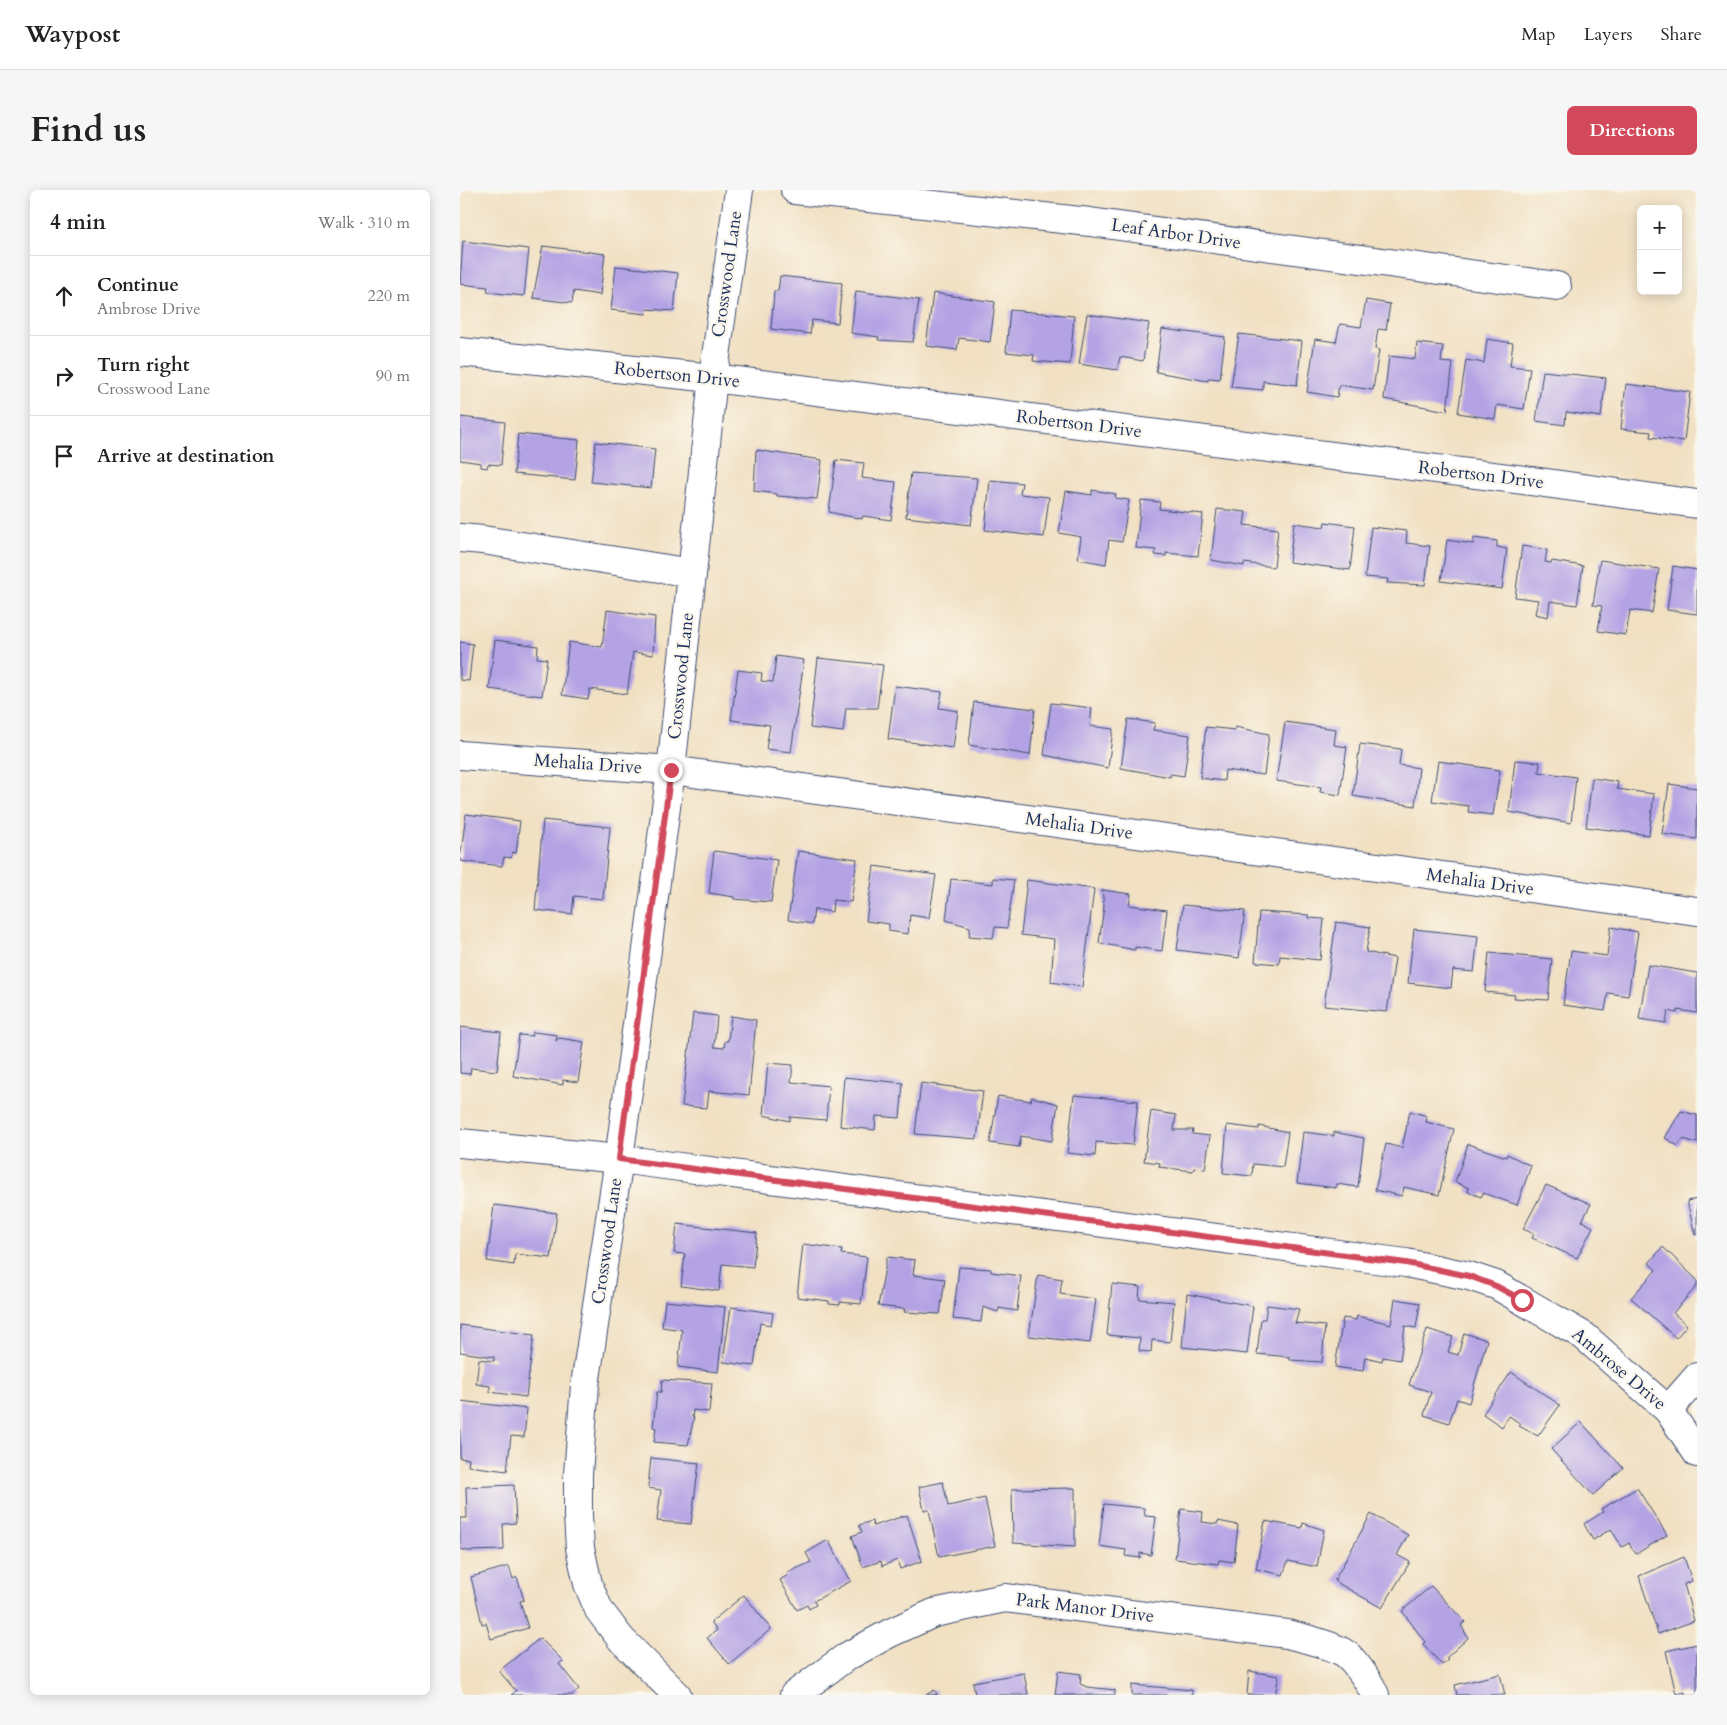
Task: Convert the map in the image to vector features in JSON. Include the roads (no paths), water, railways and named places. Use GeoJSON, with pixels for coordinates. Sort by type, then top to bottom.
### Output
{"type":"FeatureCollection","features":[{"type":"Feature","properties":{"kind":"street","name":"Crosswood Lane"},"geometry":{"type":"LineString","coordinates":[[677,1695],[621,1639],[599,1610],[588,1584],[580,1548],[578,1474],[586,1385],[619,1159],[671,770],[713,378],[739,190]]}},
{"type":"Feature","properties":{"kind":"street","name":"Leaf Arbor Drive"},"geometry":{"type":"LineString","coordinates":[[795,190],[1090,222],[1556,286]]}},
{"type":"Feature","properties":{"kind":"street","name":"Robertson Drive"},"geometry":{"type":"LineString","coordinates":[[460,352],[713,378],[1524,480],[1697,504]]}},
{"type":"Feature","properties":{"kind":"street"},"geometry":{"type":"LineString","coordinates":[[460,538],[484,540],[692,573]]}},
{"type":"Feature","properties":{"kind":"street","name":"Mehalia Drive"},"geometry":{"type":"LineString","coordinates":[[460,754],[671,770],[1697,911]]}},
{"type":"Feature","properties":{"kind":"street","name":"Ambrose Drive"},"geometry":{"type":"LineString","coordinates":[[460,1143],[619,1159],[1406,1263],[1469,1276],[1496,1286],[1584,1336],[1668,1410],[1697,1453]]}},
{"type":"Feature","properties":{"kind":"street"},"geometry":{"type":"LineString","coordinates":[[1668,1410],[1697,1377]]}},
{"type":"Feature","properties":{"kind":"street","name":"Park Manor Drive"},"geometry":{"type":"LineString","coordinates":[[794,1695],[846,1657],[890,1633],[934,1613],[1005,1598],[1287,1634],[1316,1642],[1346,1654],[1369,1682],[1375,1695]]}}]}
